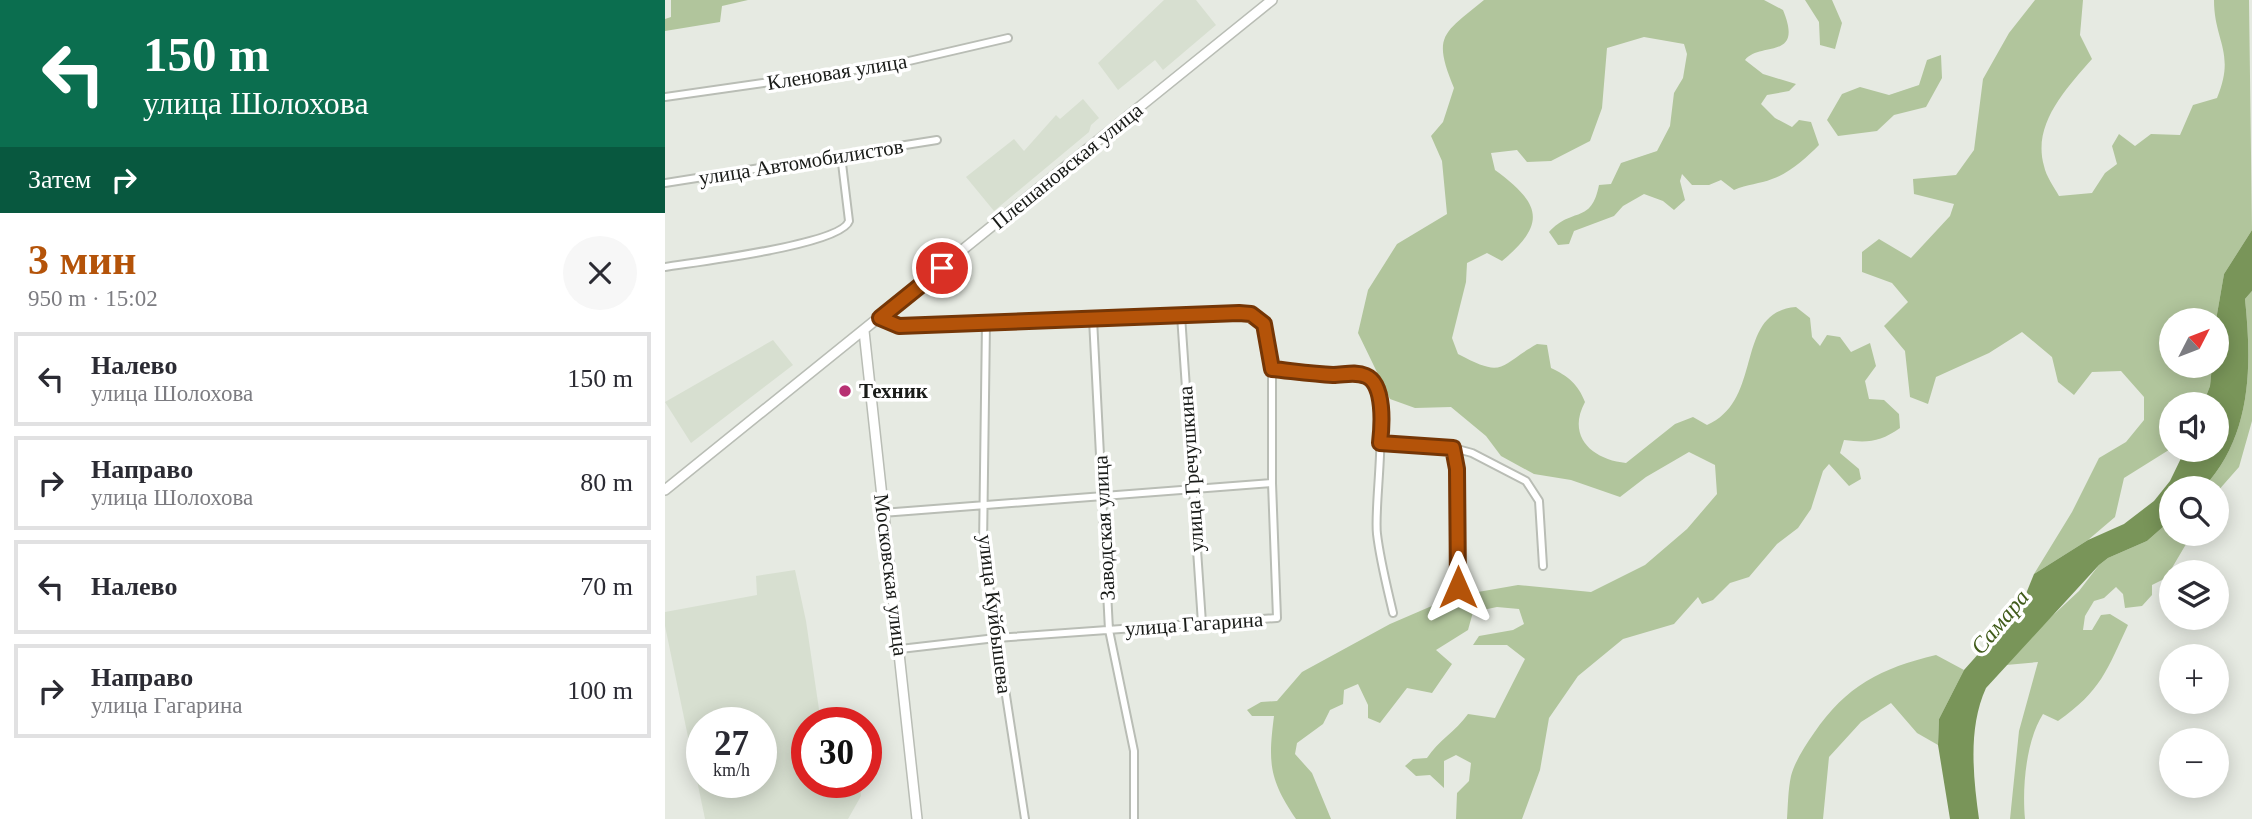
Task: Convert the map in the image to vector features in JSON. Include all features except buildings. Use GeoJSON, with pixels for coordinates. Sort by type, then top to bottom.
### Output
{"type":"FeatureCollection","features":[{"type":"Feature","properties":{"kind":"main road","name":"Плешановская улица"},"geometry":{"type":"LineString","coordinates":[[665,491],[1272,0]]}},
{"type":"Feature","properties":{"kind":"main road","name":"Московская улица"},"geometry":{"type":"LineString","coordinates":[[864,331],[917,819]]}},
{"type":"Feature","properties":{"kind":"street","name":"Кленовая улица"},"geometry":{"type":"LineString","coordinates":[[665,97],[896,64],[1007,38]]}},
{"type":"Feature","properties":{"kind":"street","name":"улица Автомобилистов"},"geometry":{"type":"LineString","coordinates":[[665,183],[937,140]]}},
{"type":"Feature","properties":{"kind":"street"},"geometry":{"type":"LineString","coordinates":[[665,267],[816,241],[840,232],[849,221],[841,155]]}},
{"type":"Feature","properties":{"kind":"street","name":"улица Гагарина"},"geometry":{"type":"LineString","coordinates":[[900,649],[996,638],[1277,618],[1272,483],[1272,369],[1264,324],[1251,314],[1181,315]]}},
{"type":"Feature","properties":{"kind":"street"},"geometry":{"type":"LineString","coordinates":[[880,318],[899,326],[1181,315]]}},
{"type":"Feature","properties":{"kind":"street","name":"улица Гречушкина"},"geometry":{"type":"LineString","coordinates":[[1181,315],[1202,623]]}},
{"type":"Feature","properties":{"kind":"street","name":"Заводская улица"},"geometry":{"type":"LineString","coordinates":[[1093,319],[1109,630],[1134,751],[1134,819]]}},
{"type":"Feature","properties":{"kind":"street","name":"улица Куйбышева"},"geometry":{"type":"LineString","coordinates":[[986,323],[983,546],[1025,819]]}},
{"type":"Feature","properties":{"kind":"street"},"geometry":{"type":"LineString","coordinates":[[1272,369],[1336,375],[1356,373],[1369,376],[1375,385],[1382,420],[1376,532],[1392,613]]}},
{"type":"Feature","properties":{"kind":"street"},"geometry":{"type":"LineString","coordinates":[[1380,443],[1453,448],[1501,467],[1525,481],[1539,501],[1543,566]]}},
{"type":"Feature","properties":{"kind":"street"},"geometry":{"type":"LineString","coordinates":[[1453,448],[1457,469],[1458,587]]}},
{"type":"Feature","properties":{"kind":"street"},"geometry":{"type":"LineString","coordinates":[[882,513],[983,503],[1272,483]]}},
{"type":"Feature","properties":{"kind":"shaded area"},"geometry":{"type":"Polygon","coordinates":[[[671,0],[748,0],[722,6],[720,22],[665,31],[665,19],[671,17],[671,0]]]}},
{"type":"Feature","properties":{"kind":"shaded area"},"geometry":{"type":"Polygon","coordinates":[[[1164,0],[1196,0],[1216,25],[1163,70],[1155,60],[1118,90],[1098,63],[1164,0]]]}},
{"type":"Feature","properties":{"kind":"shaded area"},"geometry":{"type":"Polygon","coordinates":[[[1484,0],[1764,0],[1783,10],[1788,37],[1778,47],[1752,54],[1745,60],[1763,74],[1796,84],[1789,91],[1767,95],[1761,104],[1775,118],[1792,127],[1799,120],[1811,122],[1819,145],[1785,173],[1734,190],[1721,180],[1709,185],[1692,185],[1682,174],[1680,181],[1685,200],[1674,210],[1663,201],[1644,194],[1623,206],[1614,216],[1574,231],[1569,244],[1558,245],[1549,232],[1566,219],[1586,211],[1596,197],[1599,185],[1611,184],[1621,163],[1657,151],[1670,126],[1674,93],[1683,78],[1687,54],[1684,44],[1644,37],[1607,48],[1602,108],[1590,141],[1551,161],[1527,162],[1517,150],[1491,153],[1495,170],[1522,193],[1529,203],[1533,214],[1532,224],[1517,248],[1502,261],[1487,253],[1467,263],[1466,282],[1452,338],[1458,354],[1493,368],[1500,367],[1537,344],[1547,345],[1551,368],[1572,381],[1585,402],[1579,426],[1586,444],[1603,457],[1626,463],[1675,424],[1693,417],[1707,425],[1725,413],[1737,397],[1755,340],[1764,324],[1776,312],[1796,307],[1810,318],[1812,337],[1820,346],[1827,335],[1840,337],[1851,352],[1870,343],[1876,366],[1865,381],[1869,399],[1884,400],[1899,414],[1900,428],[1873,440],[1844,440],[1840,453],[1859,469],[1861,479],[1849,486],[1829,464],[1823,471],[1811,509],[1798,528],[1777,544],[1749,577],[1730,583],[1713,600],[1702,604],[1698,597],[1674,624],[1623,639],[1578,676],[1549,718],[1540,770],[1522,819],[1456,819],[1457,793],[1469,781],[1471,763],[1456,755],[1444,761],[1444,788],[1430,775],[1416,776],[1405,766],[1413,759],[1427,758],[1468,714],[1495,718],[1525,659],[1507,645],[1473,645],[1479,636],[1513,630],[1524,624],[1519,609],[1497,607],[1473,612],[1468,630],[1436,650],[1452,664],[1432,693],[1407,688],[1380,723],[1368,718],[1368,705],[1358,684],[1344,690],[1343,704],[1330,710],[1323,724],[1297,743],[1295,754],[1312,773],[1331,819],[1296,819],[1280,793],[1273,770],[1271,746],[1274,716],[1252,716],[1247,710],[1261,702],[1277,701],[1302,672],[1390,624],[1455,596],[1518,585],[1591,592],[1645,565],[1687,529],[1717,494],[1715,465],[1689,452],[1646,477],[1620,497],[1571,480],[1534,474],[1501,456],[1486,436],[1451,407],[1415,408],[1390,399],[1358,333],[1368,290],[1397,244],[1447,214],[1442,161],[1431,136],[1443,122],[1454,88],[1447,70],[1443,46],[1451,29],[1484,0]]]}},
{"type":"Feature","properties":{"kind":"shaded area"},"geometry":{"type":"Polygon","coordinates":[[[1805,0],[1832,0],[1842,23],[1835,49],[1820,45],[1819,22],[1805,0]]]}},
{"type":"Feature","properties":{"kind":"shaded area"},"geometry":{"type":"Polygon","coordinates":[[[2035,0],[2083,0],[2080,35],[2092,59],[2054,108],[2043,136],[2042,151],[2048,178],[2059,196],[2092,193],[2105,173],[2117,164],[2112,146],[2119,134],[2135,146],[2151,134],[2180,135],[2193,105],[2217,98],[2225,69],[2214,0],[2249,0],[2252,230],[2224,274],[2218,308],[2159,308],[2159,378],[2211,378],[2210,386],[2208,392],[2159,392],[2159,456],[2124,478],[2115,517],[2088,540],[2034,574],[2072,512],[2099,458],[2126,442],[2144,420],[2144,397],[2121,371],[2092,372],[2074,395],[2058,382],[2052,357],[2022,332],[1989,353],[1936,377],[1928,404],[1910,397],[1905,351],[1884,326],[1908,302],[1892,283],[1862,272],[1862,252],[1879,239],[1911,258],[1950,216],[1954,204],[1914,194],[1913,179],[1956,175],[1974,150],[1983,79],[2009,33],[2035,0]]]}},
{"type":"Feature","properties":{"kind":"shaded area"},"geometry":{"type":"Polygon","coordinates":[[[1941,55],[1942,78],[1926,107],[1894,115],[1877,131],[1838,136],[1827,120],[1842,94],[1860,87],[1889,95],[1919,85],[1927,60],[1941,55]]]}},
{"type":"Feature","properties":{"kind":"shaded area"},"geometry":{"type":"Polygon","coordinates":[[[1083,99],[1099,118],[1091,125],[1089,132],[994,211],[966,177],[1014,139],[1024,151],[1056,115],[1060,119],[1083,99]]]}},
{"type":"Feature","properties":{"kind":"shaded area"},"geometry":{"type":"Polygon","coordinates":[[[2252,230],[2252,291],[2245,299],[2248,375],[2240,423],[2229,450],[2229,392],[2208,392],[2211,378],[2229,378],[2229,308],[2218,308],[2224,274],[2252,230]]]}},
{"type":"Feature","properties":{"kind":"shaded area"},"geometry":{"type":"Polygon","coordinates":[[[2252,291],[2252,421],[2239,467],[2229,478],[2229,476],[2213,476],[2222,462],[2229,462],[2229,450],[2240,423],[2245,399],[2248,349],[2245,299],[2252,291]]]}},
{"type":"Feature","properties":{"kind":"shaded area"},"geometry":{"type":"Polygon","coordinates":[[[773,340],[793,365],[691,443],[665,402],[773,340]]]}},
{"type":"Feature","properties":{"kind":"shaded area"},"geometry":{"type":"Polygon","coordinates":[[[2179,462],[2222,462],[2213,476],[2172,476],[2179,462]]]}},
{"type":"Feature","properties":{"kind":"shaded area"},"geometry":{"type":"Polygon","coordinates":[[[2159,495],[2159,530],[2147,541],[2108,558],[2099,565],[1986,688],[1976,719],[1973,752],[1979,819],[1950,819],[1938,745],[1939,719],[1964,670],[2021,606],[2034,574],[2088,540],[2124,524],[2159,495]]]}},
{"type":"Feature","properties":{"kind":"shaded area"},"geometry":{"type":"Polygon","coordinates":[[[2159,530],[2159,546],[2185,546],[2177,560],[2159,560],[2159,582],[2152,585],[2152,595],[2142,606],[2125,608],[2123,594],[2116,587],[2104,598],[2094,601],[2085,616],[2083,630],[2092,630],[2101,615],[2110,614],[2128,625],[2101,679],[2084,700],[2058,721],[2043,714],[2029,751],[2024,793],[2025,819],[2010,819],[2019,731],[2038,662],[2006,665],[2035,632],[2079,591],[2099,565],[2108,558],[2147,541],[2159,530]]]}},
{"type":"Feature","properties":{"kind":"shaded area"},"geometry":{"type":"Polygon","coordinates":[[[795,570],[806,621],[819,707],[791,707],[791,798],[860,798],[848,819],[705,819],[701,798],[777,798],[777,707],[686,707],[686,727],[665,626],[665,612],[757,595],[756,576],[795,570]]]}},
{"type":"Feature","properties":{"kind":"shaded area"},"geometry":{"type":"Polygon","coordinates":[[[1936,655],[1964,670],[1939,719],[1938,745],[1917,733],[1891,703],[1861,722],[1829,757],[1823,819],[1787,819],[1793,770],[1804,748],[1826,717],[1866,681],[1898,666],[1936,655]]]}},
{"type":"Feature","properties":{"kind":"place","name":"Техник"},"geometry":{"type":"Point","coordinates":[845,391]}},
{"type":"Feature","properties":{"kind":"route"},"geometry":{"type":"LineString","coordinates":[[942,268],[880,318],[899,326],[1251,314],[1264,324],[1272,369],[1369,376],[1375,385],[1382,420],[1380,443],[1453,448],[1457,469],[1458,587]]}},
{"type":"Feature","properties":{"kind":"water label","name":"Самара"},"geometry":{"type":"Point","coordinates":[2000,622]}}]}
